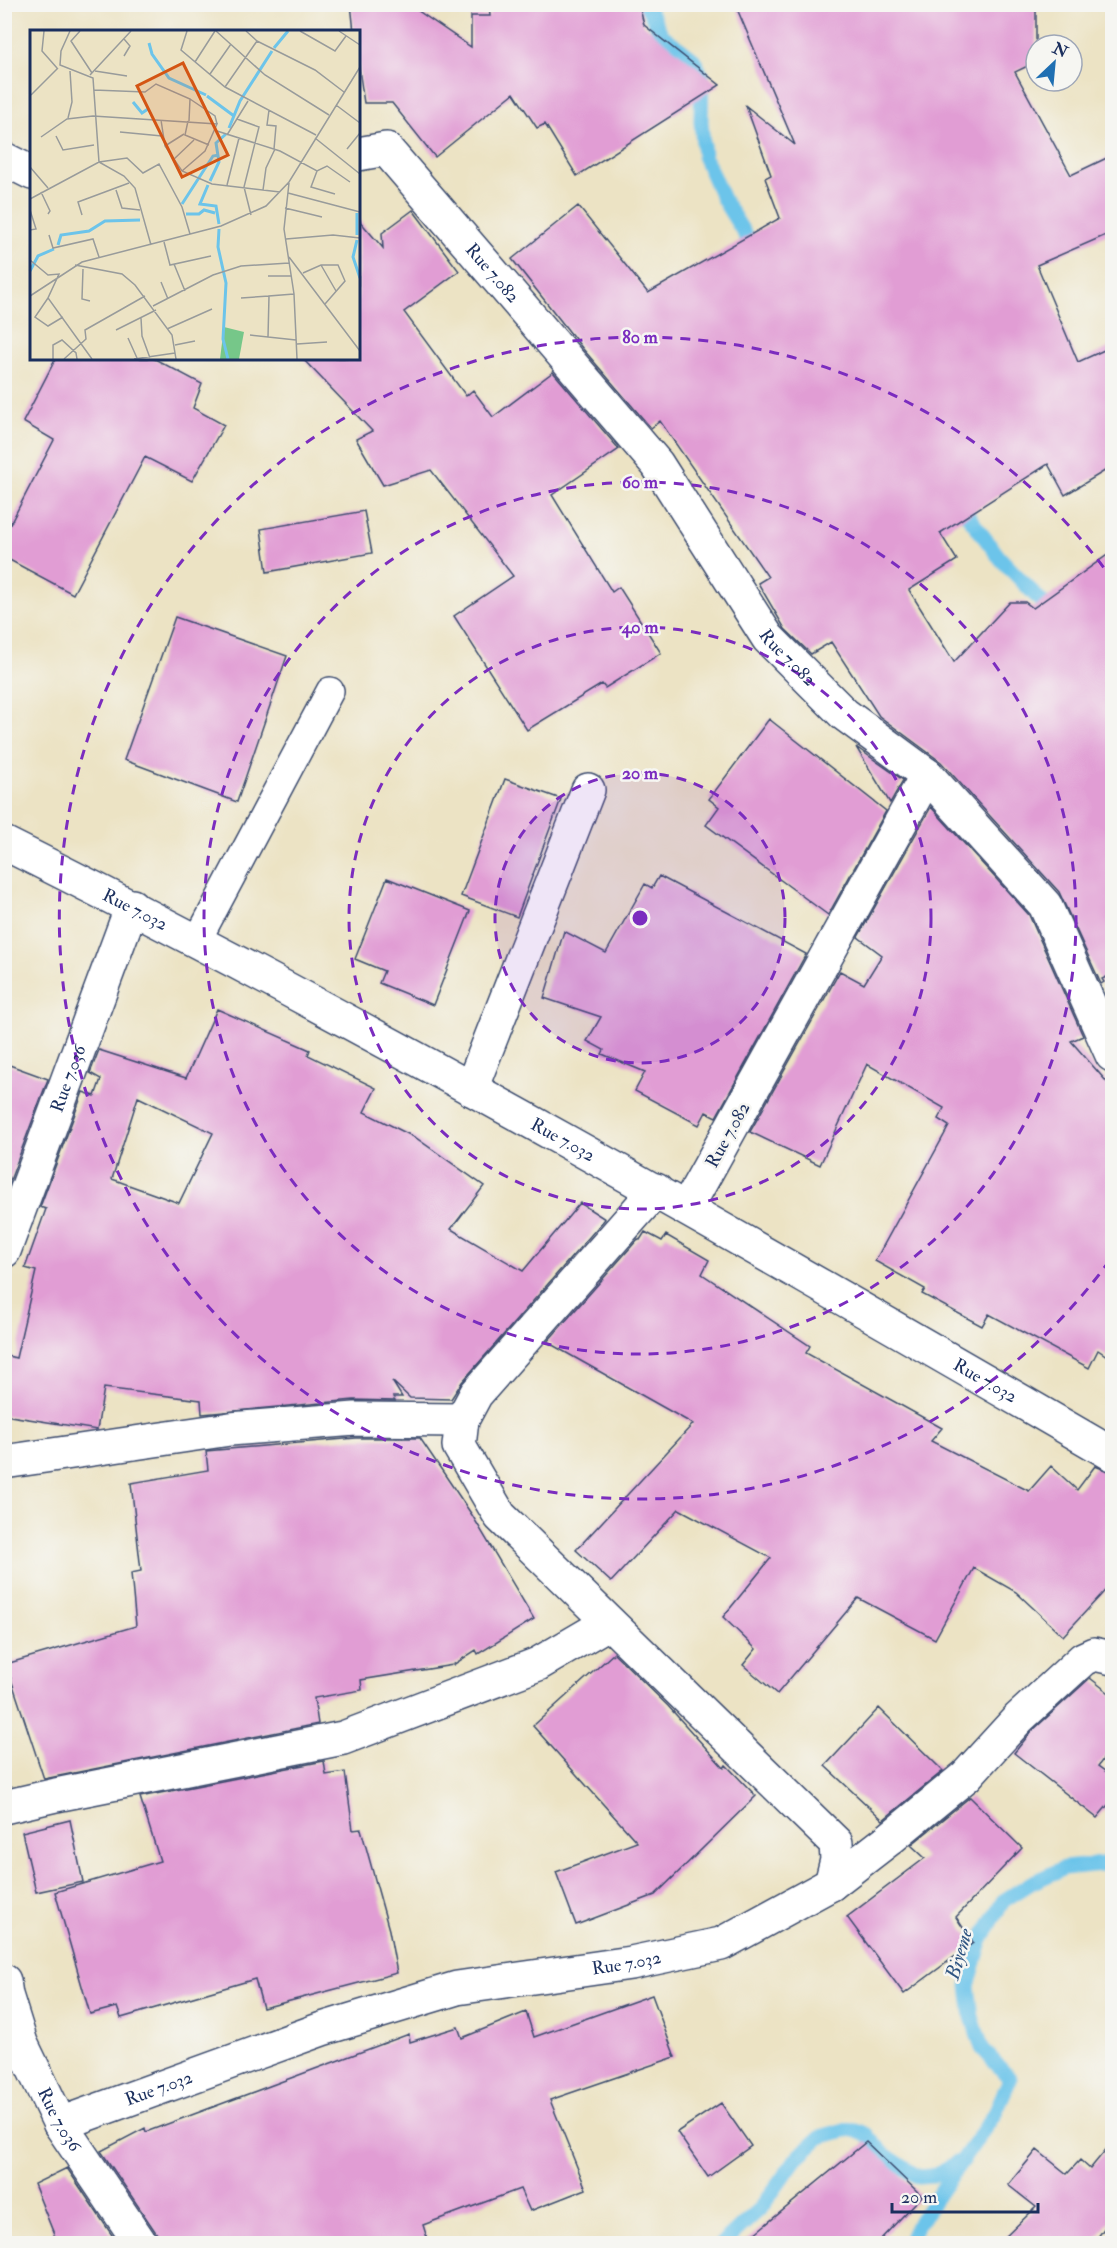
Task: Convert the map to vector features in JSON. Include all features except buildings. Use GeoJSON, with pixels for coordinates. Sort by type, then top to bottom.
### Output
{"type":"FeatureCollection","features":[{"type":"Feature","properties":{"kind":"street","name":"Rue 7.082"},"geometry":{"type":"LineString","coordinates":[[360,154],[386,150],[657,464],[768,638],[844,714],[927,775],[687,1207]]}},
{"type":"Feature","properties":{"kind":"street"},"geometry":{"type":"LineString","coordinates":[[4,159],[30,172]]}},
{"type":"Feature","properties":{"kind":"street"},"geometry":{"type":"LineString","coordinates":[[927,775],[1045,905],[1113,1055]]}},
{"type":"Feature","properties":{"kind":"street"},"geometry":{"type":"LineString","coordinates":[[471,1089],[588,790]]}},
{"type":"Feature","properties":{"kind":"street","name":"Rue 7.032"},"geometry":{"type":"LineString","coordinates":[[4,843],[132,906],[687,1207],[1113,1454]]}},
{"type":"Feature","properties":{"kind":"street","name":"Rue 7.036"},"geometry":{"type":"LineString","coordinates":[[7,1236],[132,906]]}},
{"type":"Feature","properties":{"kind":"street"},"geometry":{"type":"LineString","coordinates":[[656,1190],[476,1394],[462,1420],[459,1446],[500,1516],[836,1843],[837,1860],[831,1884]]}},
{"type":"Feature","properties":{"kind":"street"},"geometry":{"type":"LineString","coordinates":[[4,1462],[230,1429],[355,1419],[462,1420]]}},
{"type":"Feature","properties":{"kind":"street"},"geometry":{"type":"LineString","coordinates":[[4,1807],[56,1794],[343,1738],[538,1664],[608,1623]]}},
{"type":"Feature","properties":{"kind":"street","name":"Rue 7.032"},"geometry":{"type":"LineString","coordinates":[[60,2124],[322,2029],[457,1988],[631,1963],[720,1944],[831,1884],[966,1776],[1019,1718],[1083,1659],[1094,1654],[1113,1658]]}},
{"type":"Feature","properties":{"kind":"street","name":"Rue 7.036"},"geometry":{"type":"LineString","coordinates":[[4,1981],[21,2043],[60,2124],[141,2244]]}},
{"type":"Feature","properties":{"kind":"lane"},"geometry":{"type":"LineString","coordinates":[[197,941],[330,691]]}},
{"type":"Feature","properties":{"kind":"waterway"},"geometry":{"type":"LineString","coordinates":[[646,4],[662,35],[694,60],[702,76],[701,121],[704,156],[723,199],[757,254]]}},
{"type":"Feature","properties":{"kind":"waterway"},"geometry":{"type":"LineString","coordinates":[[957,501],[999,557],[1056,617]]}},
{"type":"Feature","properties":{"kind":"waterway","name":"Biyeme"},"geometry":{"type":"LineString","coordinates":[[908,2244],[917,2225],[994,2115],[1010,2079],[982,2048],[972,2017],[968,1986],[981,1941],[1003,1901],[1031,1883],[1064,1868],[1112,1863]]}},
{"type":"Feature","properties":{"kind":"waterway"},"geometry":{"type":"LineString","coordinates":[[722,2244],[761,2208],[796,2159],[820,2137],[845,2130],[856,2130],[867,2135],[884,2154],[918,2177],[932,2176],[959,2162]]}}]}
